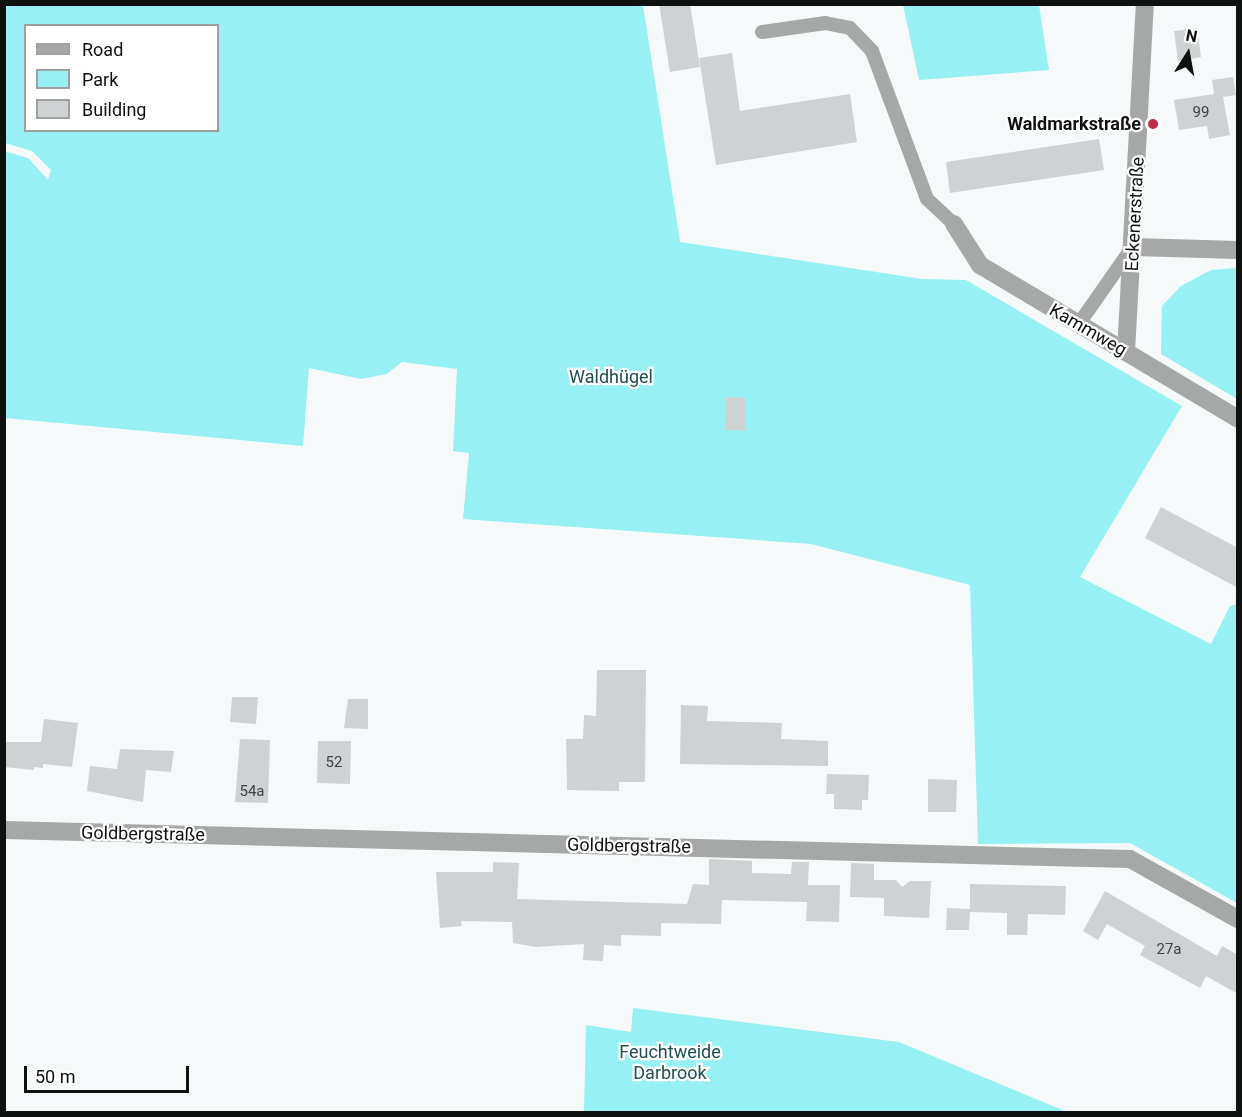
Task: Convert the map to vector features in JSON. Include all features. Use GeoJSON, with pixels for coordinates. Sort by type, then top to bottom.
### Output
{"type":"FeatureCollection","features":[{"type":"Feature","properties":{"kind":"street","name":"Eckenerstraße"},"geometry":{"type":"LineString","coordinates":[[1126,352],[1134,247],[1145,4]]}},
{"type":"Feature","properties":{"kind":"street","name":"Kammweg"},"geometry":{"type":"LineString","coordinates":[[954,224],[980,265],[1238,419]]}},
{"type":"Feature","properties":{"kind":"street"},"geometry":{"type":"LineString","coordinates":[[1134,247],[1238,250]]}},
{"type":"Feature","properties":{"kind":"street","name":"Goldbergstraße"},"geometry":{"type":"LineString","coordinates":[[4,830],[1130,859],[1238,919]]}},
{"type":"Feature","properties":{"kind":"lane"},"geometry":{"type":"LineString","coordinates":[[762,32],[825,23],[850,28],[872,51],[927,199],[954,224]]}},
{"type":"Feature","properties":{"kind":"lane"},"geometry":{"type":"LineString","coordinates":[[1078,325],[1134,247]]}},
{"type":"Feature","properties":{"kind":"green space","name":"Waldhügel"},"geometry":{"type":"Polygon","coordinates":[[[5,5],[643,5],[680,242],[922,279],[966,280],[1182,406],[1080,577],[1211,644],[1230,606],[1237,604],[1237,903],[1130,843],[978,844],[970,585],[811,544],[463,519],[469,453],[453,451],[457,369],[402,362],[387,374],[361,379],[309,368],[303,446],[5,418],[4,151],[28,158],[48,180],[51,170],[32,151],[5,143],[5,5]]]}},
{"type":"Feature","properties":{"kind":"green space"},"geometry":{"type":"Polygon","coordinates":[[[903,5],[1039,5],[1049,70],[919,80],[903,5]]]}},
{"type":"Feature","properties":{"kind":"green space"},"geometry":{"type":"Polygon","coordinates":[[[1238,268],[1237,399],[1161,354],[1162,306],[1181,286],[1211,270],[1238,268]]]}},
{"type":"Feature","properties":{"kind":"green space","name":"Feuchtweide Darbrook"},"geometry":{"type":"Polygon","coordinates":[[[633,1008],[899,1042],[1067,1112],[584,1112],[586,1025],[631,1032],[633,1008]]]}},
{"type":"Feature","properties":{"kind":"building"},"geometry":{"type":"Polygon","coordinates":[[[659,4],[690,4],[700,67],[670,72],[659,4]]]}},
{"type":"Feature","properties":{"kind":"building"},"geometry":{"type":"Polygon","coordinates":[[[1197,28],[1201,57],[1178,61],[1174,31],[1197,28]]]}},
{"type":"Feature","properties":{"kind":"building"},"geometry":{"type":"Polygon","coordinates":[[[732,53],[740,111],[850,94],[857,142],[716,165],[699,58],[732,53]]]}},
{"type":"Feature","properties":{"kind":"building"},"geometry":{"type":"Polygon","coordinates":[[[1233,77],[1236,95],[1223,97],[1230,135],[1209,139],[1207,126],[1179,130],[1174,100],[1214,94],[1212,80],[1233,77]]]}},
{"type":"Feature","properties":{"kind":"building"},"geometry":{"type":"Polygon","coordinates":[[[1099,139],[1104,170],[950,193],[946,162],[1099,139]]]}},
{"type":"Feature","properties":{"kind":"building"},"geometry":{"type":"Polygon","coordinates":[[[726,397],[746,398],[745,431],[725,430],[726,397]]]}},
{"type":"Feature","properties":{"kind":"building"},"geometry":{"type":"Polygon","coordinates":[[[1161,507],[1238,548],[1238,588],[1145,538],[1161,507]]]}},
{"type":"Feature","properties":{"kind":"building"},"geometry":{"type":"Polygon","coordinates":[[[597,670],[646,670],[645,782],[619,782],[619,791],[567,790],[566,739],[583,739],[584,715],[596,716],[597,670]]]}},
{"type":"Feature","properties":{"kind":"building"},"geometry":{"type":"Polygon","coordinates":[[[232,697],[258,697],[256,724],[230,722],[232,697]]]}},
{"type":"Feature","properties":{"kind":"building"},"geometry":{"type":"Polygon","coordinates":[[[348,699],[368,699],[368,729],[344,728],[348,699]]]}},
{"type":"Feature","properties":{"kind":"building"},"geometry":{"type":"Polygon","coordinates":[[[681,705],[708,706],[707,721],[782,723],[781,739],[828,741],[828,766],[680,764],[681,705]]]}},
{"type":"Feature","properties":{"kind":"building"},"geometry":{"type":"Polygon","coordinates":[[[44,719],[78,723],[72,767],[43,764],[43,768],[34,767],[34,770],[4,767],[4,742],[41,742],[44,719]]]}},
{"type":"Feature","properties":{"kind":"building"},"geometry":{"type":"Polygon","coordinates":[[[240,739],[270,740],[268,803],[235,802],[240,739]]]}},
{"type":"Feature","properties":{"kind":"building"},"geometry":{"type":"Polygon","coordinates":[[[318,741],[351,741],[350,784],[317,783],[318,741]]]}},
{"type":"Feature","properties":{"kind":"building"},"geometry":{"type":"Polygon","coordinates":[[[120,749],[174,751],[171,772],[146,770],[143,802],[87,791],[90,766],[117,769],[120,749]]]}},
{"type":"Feature","properties":{"kind":"building"},"geometry":{"type":"Polygon","coordinates":[[[827,774],[869,775],[868,800],[862,800],[862,810],[834,809],[834,794],[826,794],[827,774]]]}},
{"type":"Feature","properties":{"kind":"building"},"geometry":{"type":"Polygon","coordinates":[[[928,779],[957,780],[956,812],[928,812],[928,779]]]}},
{"type":"Feature","properties":{"kind":"building"},"geometry":{"type":"Polygon","coordinates":[[[709,859],[752,861],[752,873],[791,874],[792,862],[809,862],[808,885],[840,885],[839,922],[806,921],[807,902],[722,900],[721,924],[661,923],[661,936],[621,935],[621,946],[604,945],[603,961],[583,960],[584,944],[536,947],[513,943],[512,922],[461,921],[462,926],[440,928],[436,872],[493,872],[493,862],[519,863],[517,899],[687,904],[693,884],[709,885],[709,859]]]}},
{"type":"Feature","properties":{"kind":"building"},"geometry":{"type":"Polygon","coordinates":[[[851,863],[874,864],[874,880],[896,880],[902,887],[910,881],[931,881],[929,918],[884,916],[884,898],[850,897],[851,863]]]}},
{"type":"Feature","properties":{"kind":"building"},"geometry":{"type":"Polygon","coordinates":[[[970,884],[1066,886],[1065,915],[1028,914],[1027,935],[1007,935],[1007,913],[970,912],[969,930],[946,930],[947,908],[970,909],[970,884]]]}},
{"type":"Feature","properties":{"kind":"building"},"geometry":{"type":"Polygon","coordinates":[[[1105,891],[1217,956],[1222,946],[1238,955],[1238,994],[1206,976],[1200,988],[1140,955],[1145,946],[1107,924],[1098,940],[1083,931],[1105,891]]]}},
{"type":"Feature","properties":{"kind":"place","name":"Waldmarkstraße"},"geometry":{"type":"Point","coordinates":[1153,124]}}]}
